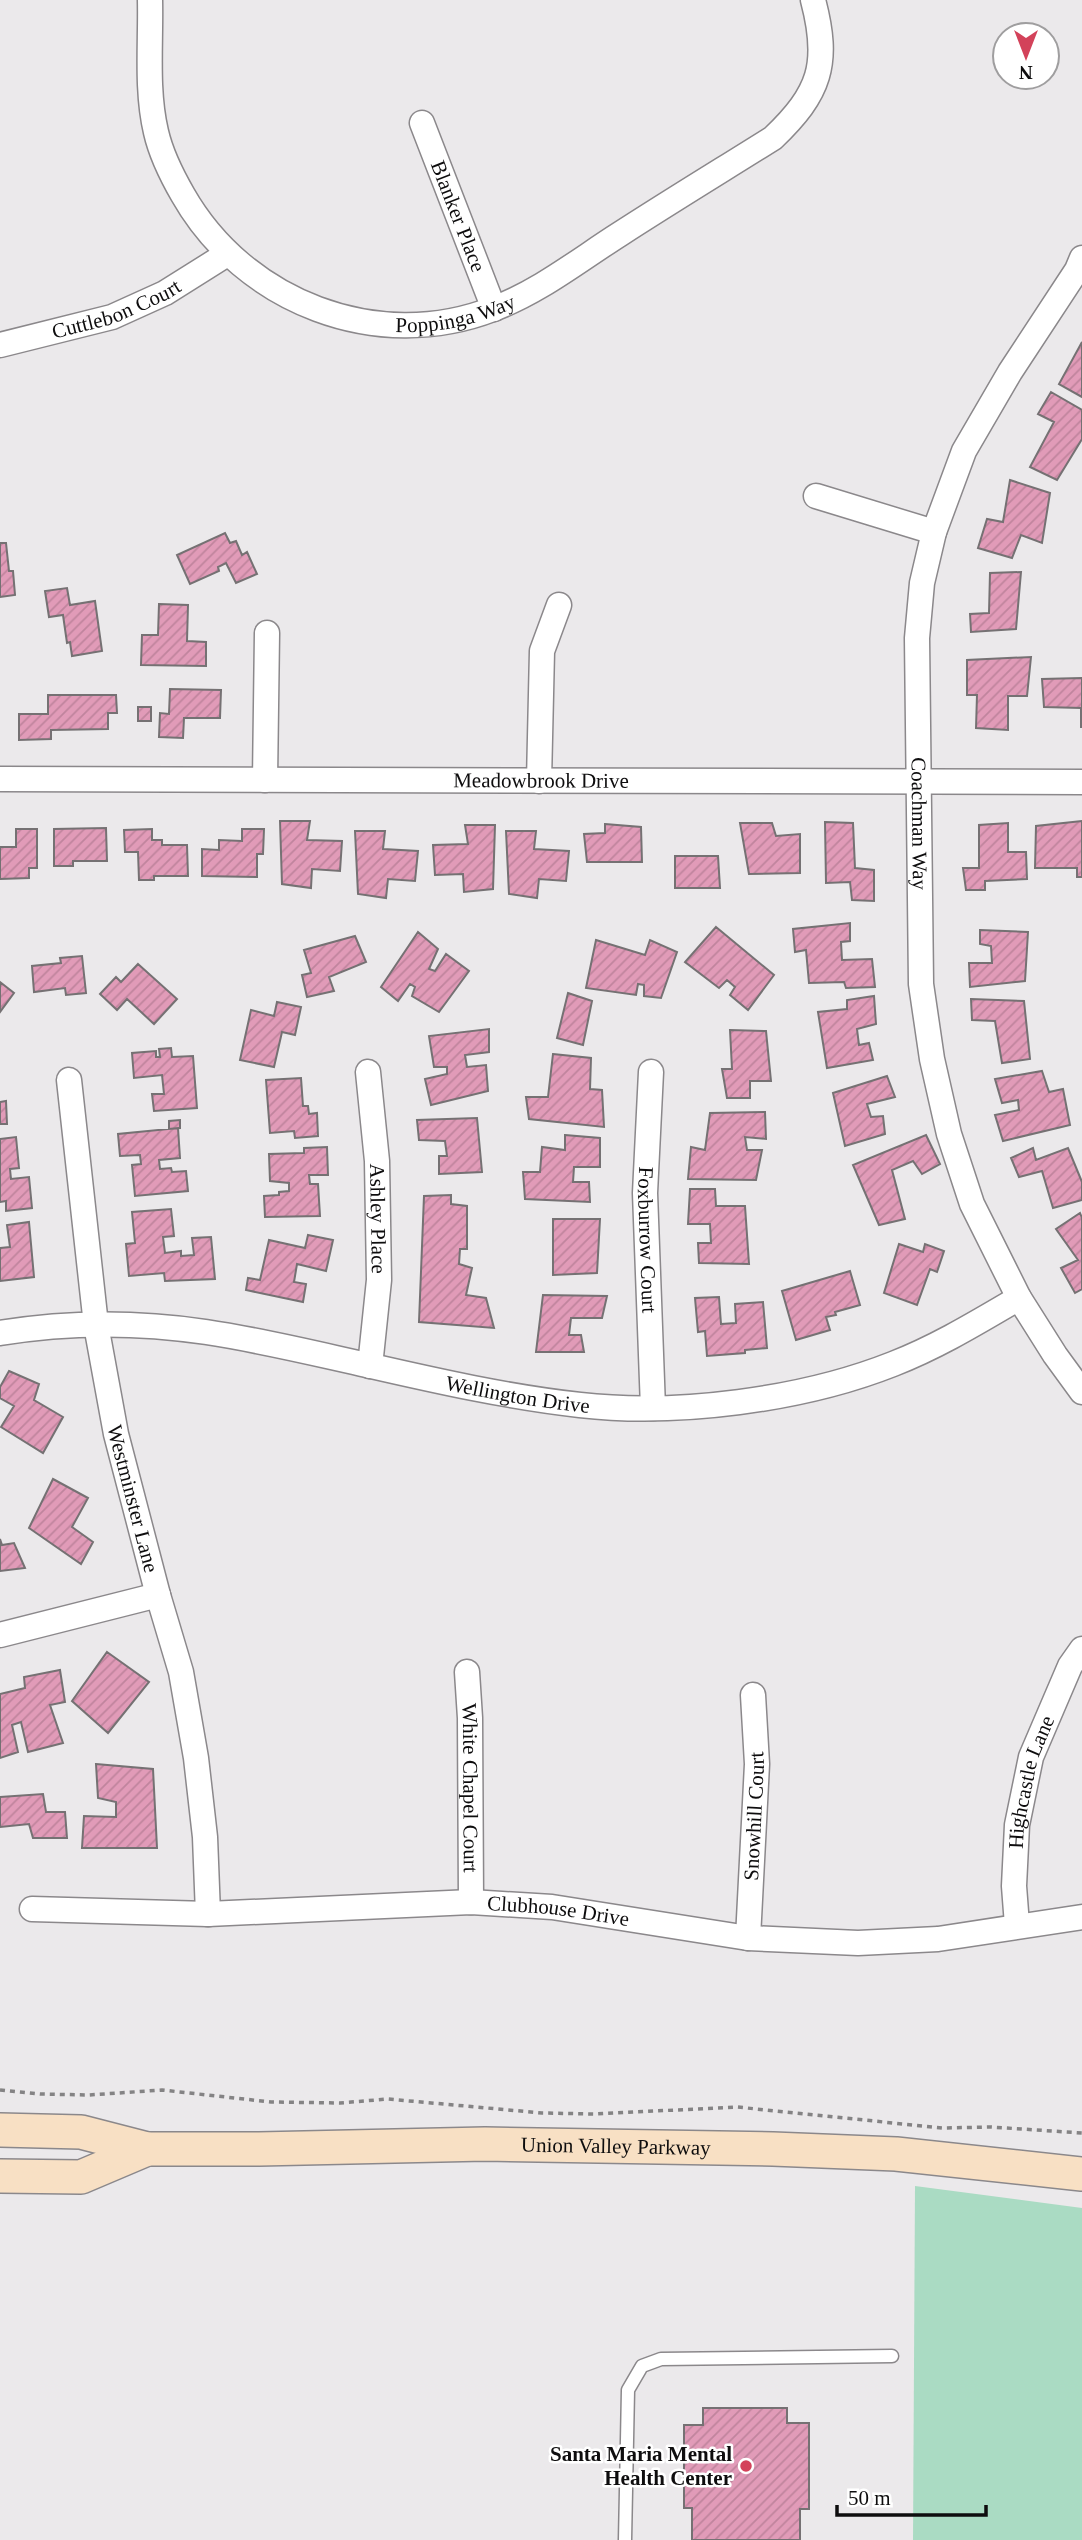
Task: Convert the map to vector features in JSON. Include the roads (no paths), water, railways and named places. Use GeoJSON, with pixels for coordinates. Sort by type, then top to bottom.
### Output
{"type":"FeatureCollection","features":[{"type":"Feature","properties":{"kind":"street","name":"Poppinga Way"},"geometry":{"type":"LineString","coordinates":[[150,0],[151,103],[156,134],[171,173],[194,215],[227,254],[277,290],[307,307],[376,324],[447,324],[494,309],[546,283],[773,138],[796,116],[811,93],[819,70],[822,46],[813,0]]}},
{"type":"Feature","properties":{"kind":"street","name":"Blanker Place"},"geometry":{"type":"LineString","coordinates":[[422,123],[494,309]]}},
{"type":"Feature","properties":{"kind":"street","name":"Cuttlebon Court"},"geometry":{"type":"LineString","coordinates":[[0,345],[112,317],[165,293],[227,254]]}},
{"type":"Feature","properties":{"kind":"street","name":"Coachman Way"},"geometry":{"type":"LineString","coordinates":[[1080,267],[1010,372],[964,451],[934,532],[922,583],[917,638],[921,984],[932,1059],[949,1134],[972,1204],[1019,1298],[1082,1392]]}},
{"type":"Feature","properties":{"kind":"street"},"geometry":{"type":"LineString","coordinates":[[816,496],[934,532]]}},
{"type":"Feature","properties":{"kind":"street"},"geometry":{"type":"LineString","coordinates":[[539,781],[542,651],[559,605]]}},
{"type":"Feature","properties":{"kind":"street"},"geometry":{"type":"LineString","coordinates":[[265,780],[267,634]]}},
{"type":"Feature","properties":{"kind":"street","name":"Meadowbrook Drive"},"geometry":{"type":"LineString","coordinates":[[0,779],[1082,782]]}},
{"type":"Feature","properties":{"kind":"street","name":"Ashley Place"},"geometry":{"type":"LineString","coordinates":[[368,1072],[377,1161],[379,1266],[370,1366]]}},
{"type":"Feature","properties":{"kind":"street","name":"Foxburrow Court"},"geometry":{"type":"LineString","coordinates":[[651,1072],[645,1193],[653,1408]]}},
{"type":"Feature","properties":{"kind":"street","name":"Westminster Lane"},"geometry":{"type":"LineString","coordinates":[[69,1080],[96,1325],[116,1434],[181,1672],[196,1758],[205,1837],[208,1914]]}},
{"type":"Feature","properties":{"kind":"street","name":"Wellington Drive"},"geometry":{"type":"LineString","coordinates":[[0,1333],[53,1326],[96,1325],[206,1332],[509,1395],[583,1405],[653,1408],[739,1402],[821,1385],[892,1364],[961,1332],[1019,1298]]}},
{"type":"Feature","properties":{"kind":"street"},"geometry":{"type":"LineString","coordinates":[[0,1635],[158,1595]]}},
{"type":"Feature","properties":{"kind":"street","name":"Highcastle Lane"},"geometry":{"type":"LineString","coordinates":[[1017,1925],[1014,1886],[1017,1825],[1031,1757],[1070,1666],[1082,1649]]}},
{"type":"Feature","properties":{"kind":"street","name":"White Chapel Court"},"geometry":{"type":"LineString","coordinates":[[467,1672],[470,1718],[471,1902]]}},
{"type":"Feature","properties":{"kind":"street","name":"Snowhill Court"},"geometry":{"type":"LineString","coordinates":[[748,1938],[757,1764],[753,1695]]}},
{"type":"Feature","properties":{"kind":"street","name":"Clubhouse Drive"},"geometry":{"type":"LineString","coordinates":[[32,1909],[208,1914],[471,1902],[552,1908],[748,1938],[858,1943],[938,1939],[1082,1917]]}},
{"type":"Feature","properties":{"kind":"street","name":"Union Valley Parkway"},"geometry":{"type":"LineString","coordinates":[[0,2130],[81,2132],[147,2149],[485,2144],[773,2149],[896,2154],[1082,2174]]}},
{"type":"Feature","properties":{"kind":"street","name":"Union Valley Parkway"},"geometry":{"type":"LineString","coordinates":[[0,2176],[81,2177],[147,2149]]}},
{"type":"Feature","properties":{"kind":"lane"},"geometry":{"type":"LineString","coordinates":[[625,2540],[628,2390],[642,2366],[662,2358],[892,2356]]}},
{"type":"Feature","properties":{"kind":"place","name":"Santa Maria Mental Health Center"},"geometry":{"type":"Point","coordinates":[746,2466]}}]}
